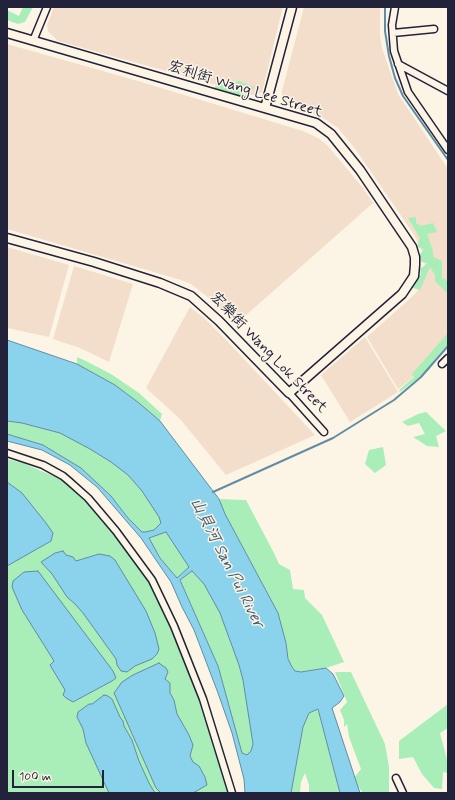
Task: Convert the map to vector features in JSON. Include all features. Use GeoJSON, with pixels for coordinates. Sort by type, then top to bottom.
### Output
{"type":"FeatureCollection","features":[{"type":"Feature","properties":{"kind":"street"},"geometry":{"type":"LineString","coordinates":[[32,41],[47,7]]}},
{"type":"Feature","properties":{"kind":"street"},"geometry":{"type":"LineString","coordinates":[[265,108],[292,7]]}},
{"type":"Feature","properties":{"kind":"street"},"geometry":{"type":"LineString","coordinates":[[395,7],[392,25],[394,51],[408,92],[448,150]]}},
{"type":"Feature","properties":{"kind":"street"},"geometry":{"type":"LineString","coordinates":[[393,33],[434,29]]}},
{"type":"Feature","properties":{"kind":"street","name":"宏利街 Wang Lee Street"},"geometry":{"type":"LineString","coordinates":[[7,33],[316,124],[331,134],[360,170],[412,246],[415,257],[414,276],[402,294],[290,393]]}},
{"type":"Feature","properties":{"kind":"street"},"geometry":{"type":"LineString","coordinates":[[398,64],[448,91]]}},
{"type":"Feature","properties":{"kind":"street","name":"宏樂街 Wang Lok Street"},"geometry":{"type":"LineString","coordinates":[[7,238],[94,262],[160,283],[191,296],[219,321],[290,393],[324,432]]}},
{"type":"Feature","properties":{"kind":"street"},"geometry":{"type":"LineString","coordinates":[[442,364],[448,358]]}},
{"type":"Feature","properties":{"kind":"street"},"geometry":{"type":"LineString","coordinates":[[7,453],[43,464],[70,482],[88,498],[116,531],[152,580],[174,626],[204,699],[232,793]]}},
{"type":"Feature","properties":{"kind":"street"},"geometry":{"type":"LineString","coordinates":[[396,778],[403,793]]}},
{"type":"Feature","properties":{"kind":"shaded area"},"geometry":{"type":"Polygon","coordinates":[[[54,7],[283,7],[262,92],[257,95],[252,95],[58,41],[48,31],[47,25],[54,7]]]}},
{"type":"Feature","properties":{"kind":"shaded area"},"geometry":{"type":"Polygon","coordinates":[[[304,7],[380,7],[380,36],[382,48],[398,94],[448,169],[448,336],[411,379],[398,389],[367,337],[415,294],[421,285],[425,266],[424,256],[415,236],[356,150],[338,128],[320,116],[288,106],[282,100],[282,91],[304,7]]]}},
{"type":"Feature","properties":{"kind":"shaded area"},"geometry":{"type":"Polygon","coordinates":[[[7,44],[138,81],[303,131],[318,138],[327,145],[363,188],[373,203],[236,324],[209,298],[191,284],[7,229],[7,44]]]}},
{"type":"Feature","properties":{"kind":"shaded area"},"geometry":{"type":"Polygon","coordinates":[[[7,247],[69,265],[49,337],[7,328],[7,247]]]}},
{"type":"Feature","properties":{"kind":"shaded area"},"geometry":{"type":"Polygon","coordinates":[[[74,266],[133,284],[109,362],[80,348],[53,339],[74,266]]]}},
{"type":"Feature","properties":{"kind":"shaded area"},"geometry":{"type":"Polygon","coordinates":[[[190,307],[205,319],[228,342],[315,435],[226,475],[180,419],[146,388],[190,307]]]}},
{"type":"Feature","properties":{"kind":"shaded area"},"geometry":{"type":"Polygon","coordinates":[[[365,337],[398,392],[350,422],[321,375],[365,337]]]}},
{"type":"Feature","properties":{"kind":"green space"},"geometry":{"type":"Polygon","coordinates":[[[23,7],[33,7],[25,22],[18,24],[7,20],[7,10],[19,16],[23,7]]]}},
{"type":"Feature","properties":{"kind":"green space"},"geometry":{"type":"Polygon","coordinates":[[[220,81],[233,83],[239,81],[254,87],[240,106],[224,100],[214,88],[220,81]]]}},
{"type":"Feature","properties":{"kind":"green space"},"geometry":{"type":"Polygon","coordinates":[[[416,217],[416,223],[421,226],[433,223],[437,232],[427,234],[433,251],[433,257],[442,261],[442,279],[444,278],[448,282],[448,294],[435,281],[435,275],[430,267],[420,290],[413,288],[406,279],[421,275],[420,269],[428,263],[421,262],[419,256],[424,249],[417,247],[420,238],[408,218],[416,217]]]}},
{"type":"Feature","properties":{"kind":"green space"},"geometry":{"type":"Polygon","coordinates":[[[448,333],[448,344],[435,359],[429,370],[400,392],[399,390],[414,377],[412,374],[448,333]]]}},
{"type":"Feature","properties":{"kind":"green space"},"geometry":{"type":"Polygon","coordinates":[[[77,357],[111,374],[139,393],[162,414],[160,421],[115,385],[77,364],[77,357]]]}},
{"type":"Feature","properties":{"kind":"green space"},"geometry":{"type":"Polygon","coordinates":[[[7,380],[139,450],[238,633],[253,744],[251,751],[247,755],[242,754],[218,666],[180,579],[192,571],[189,567],[177,578],[160,558],[149,538],[156,535],[161,524],[154,530],[142,532],[128,518],[111,496],[43,445],[7,434],[7,380]]]}},
{"type":"Feature","properties":{"kind":"green space"},"geometry":{"type":"Polygon","coordinates":[[[426,412],[446,431],[436,436],[439,447],[427,446],[413,437],[425,434],[419,423],[408,426],[402,422],[418,414],[426,412]]]}},
{"type":"Feature","properties":{"kind":"green space"},"geometry":{"type":"Polygon","coordinates":[[[383,447],[386,465],[375,473],[365,464],[369,450],[383,447]]]}},
{"type":"Feature","properties":{"kind":"green space"},"geometry":{"type":"Polygon","coordinates":[[[7,459],[23,463],[62,480],[88,498],[137,559],[167,620],[173,618],[205,697],[229,793],[7,793],[7,459]]]}},
{"type":"Feature","properties":{"kind":"green space"},"geometry":{"type":"Polygon","coordinates":[[[219,499],[246,500],[279,564],[290,570],[293,589],[304,590],[305,598],[322,615],[344,662],[326,668],[301,672],[295,671],[288,659],[286,643],[278,613],[225,514],[219,499]]]}},
{"type":"Feature","properties":{"kind":"green space"},"geometry":{"type":"Polygon","coordinates":[[[335,672],[351,672],[385,744],[389,767],[389,793],[363,793],[353,779],[361,769],[349,737],[347,724],[344,727],[344,720],[340,710],[347,702],[335,672]]]}},
{"type":"Feature","properties":{"kind":"green space"},"geometry":{"type":"Polygon","coordinates":[[[448,704],[448,728],[440,733],[448,763],[448,773],[443,772],[442,789],[434,788],[422,774],[413,757],[399,759],[399,741],[448,704]]]}},
{"type":"Feature","properties":{"kind":"green space"},"geometry":{"type":"Polygon","coordinates":[[[318,709],[340,793],[309,793],[309,785],[305,773],[301,782],[300,793],[291,793],[303,727],[309,713],[318,709]]]}},
{"type":"Feature","properties":{"kind":"water","name":"山貝河 San Pui River"},"geometry":{"type":"Polygon","coordinates":[[[7,340],[77,364],[115,385],[160,421],[219,499],[225,514],[278,613],[286,643],[288,659],[292,667],[295,671],[301,672],[326,668],[333,674],[344,696],[340,702],[332,708],[360,793],[340,793],[318,709],[309,713],[303,727],[291,793],[245,793],[244,779],[232,733],[218,693],[194,630],[171,582],[141,538],[97,487],[70,465],[42,450],[7,441],[7,434],[43,445],[81,468],[111,496],[128,518],[142,532],[154,530],[161,523],[159,517],[142,491],[128,475],[111,462],[60,433],[22,423],[7,421],[7,340]],[[166,532],[149,538],[160,558],[177,578],[189,567],[166,532]],[[192,571],[180,580],[218,666],[242,753],[247,755],[251,751],[253,744],[243,680],[239,665],[220,613],[204,584],[192,571]]]}},
{"type":"Feature","properties":{"kind":"water"},"geometry":{"type":"Polygon","coordinates":[[[7,482],[22,493],[53,533],[51,541],[7,566],[7,482]]]}},
{"type":"Feature","properties":{"kind":"water"},"geometry":{"type":"Polygon","coordinates":[[[63,551],[66,555],[73,557],[76,561],[99,554],[110,556],[115,560],[146,611],[155,633],[159,649],[157,654],[152,659],[135,666],[127,672],[121,671],[117,665],[116,659],[83,613],[67,597],[52,574],[41,562],[55,553],[63,551]]]}},
{"type":"Feature","properties":{"kind":"water"},"geometry":{"type":"Polygon","coordinates":[[[38,571],[113,671],[116,678],[73,702],[63,695],[65,690],[50,665],[54,661],[22,610],[12,587],[13,581],[24,572],[38,571]]]}},
{"type":"Feature","properties":{"kind":"water"},"geometry":{"type":"Polygon","coordinates":[[[159,663],[166,668],[168,672],[165,679],[170,683],[170,693],[174,700],[177,714],[193,745],[190,756],[193,762],[199,766],[205,777],[207,785],[193,793],[161,793],[156,788],[114,693],[122,682],[133,675],[159,663]]]}},
{"type":"Feature","properties":{"kind":"water"},"geometry":{"type":"Polygon","coordinates":[[[104,695],[112,699],[132,740],[139,761],[149,783],[155,793],[109,793],[86,743],[83,729],[77,717],[78,712],[104,695]]]}},
{"type":"Feature","properties":{"kind":"waterway"},"geometry":{"type":"LineString","coordinates":[[385,7],[385,31],[389,56],[395,78],[403,96],[448,160]]}},
{"type":"Feature","properties":{"kind":"waterway"},"geometry":{"type":"LineString","coordinates":[[213,492],[333,438],[394,400],[421,377],[448,346]]}}]}
